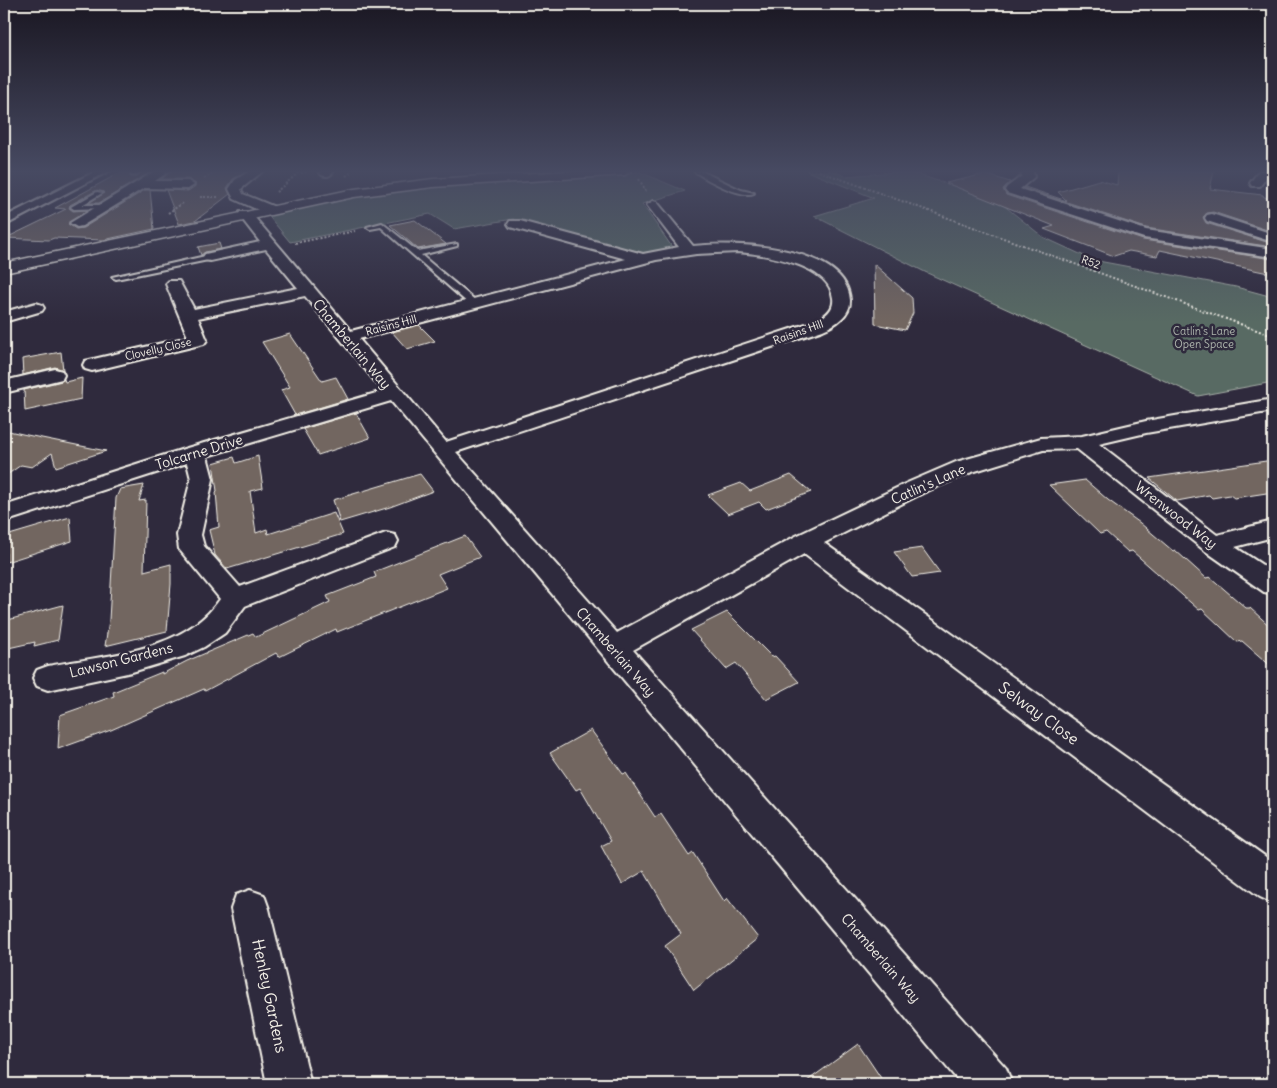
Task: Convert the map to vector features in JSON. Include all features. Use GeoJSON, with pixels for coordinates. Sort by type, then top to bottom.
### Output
{"type":"FeatureCollection","features":[{"type":"Feature","properties":{"kind":"main road"},"geometry":{"type":"LineString","coordinates":[[4,268],[59,258],[194,222]]}},
{"type":"Feature","properties":{"kind":"street","name":"Chamberlain Way"},"geometry":{"type":"LineString","coordinates":[[260,222],[272,246],[442,450],[990,1084]]}},
{"type":"Feature","properties":{"kind":"street"},"geometry":{"type":"LineString","coordinates":[[666,222],[688,249]]}},
{"type":"Feature","properties":{"kind":"street"},"geometry":{"type":"LineString","coordinates":[[1107,222],[1144,234],[1273,253]]}},
{"type":"Feature","properties":{"kind":"street"},"geometry":{"type":"LineString","coordinates":[[1224,222],[1273,238]]}},
{"type":"Feature","properties":{"kind":"street"},"geometry":{"type":"LineString","coordinates":[[515,224],[642,259]]}},
{"type":"Feature","properties":{"kind":"street"},"geometry":{"type":"LineString","coordinates":[[210,257],[272,246]]}},
{"type":"Feature","properties":{"kind":"street","name":"Raisins Hill"},"geometry":{"type":"LineString","coordinates":[[347,336],[642,259],[688,249],[754,249],[780,254],[802,261],[822,271],[837,284],[843,295],[841,308],[832,319],[815,327],[442,450]]}},
{"type":"Feature","properties":{"kind":"street","name":"Clovelly Close"},"geometry":{"type":"LineString","coordinates":[[92,365],[198,340],[189,315],[174,284]]}},
{"type":"Feature","properties":{"kind":"street","name":"Clovelly Close"},"geometry":{"type":"LineString","coordinates":[[189,315],[308,291]]}},
{"type":"Feature","properties":{"kind":"street"},"geometry":{"type":"LineString","coordinates":[[4,317],[36,308]]}},
{"type":"Feature","properties":{"kind":"street"},"geometry":{"type":"LineString","coordinates":[[4,387],[55,375]]}},
{"type":"Feature","properties":{"kind":"street","name":"Tolcarne Drive"},"geometry":{"type":"LineString","coordinates":[[4,514],[195,453],[395,394]]}},
{"type":"Feature","properties":{"kind":"street","name":"Catlin's Lane"},"geometry":{"type":"LineString","coordinates":[[613,648],[805,542],[915,488],[964,467],[1041,444],[1082,442],[1146,427],[1273,405]]}},
{"type":"Feature","properties":{"kind":"street","name":"Wrenwood Way"},"geometry":{"type":"LineString","coordinates":[[1082,442],[1213,544],[1273,585]]}},
{"type":"Feature","properties":{"kind":"street"},"geometry":{"type":"LineString","coordinates":[[195,453],[202,479],[189,535],[192,549],[236,599],[386,541]]}},
{"type":"Feature","properties":{"kind":"street"},"geometry":{"type":"LineString","coordinates":[[1213,544],[1273,529]]}},
{"type":"Feature","properties":{"kind":"street","name":"Selway Close"},"geometry":{"type":"LineString","coordinates":[[805,542],[1273,884]]}},
{"type":"Feature","properties":{"kind":"street","name":"Lawson Gardens"},"geometry":{"type":"LineString","coordinates":[[48,678],[141,658],[180,645],[213,628],[236,599]]}},
{"type":"Feature","properties":{"kind":"street","name":"Henley Gardens"},"geometry":{"type":"LineString","coordinates":[[250,909],[289,1084]]}},
{"type":"Feature","properties":{"kind":"lane"},"geometry":{"type":"LineString","coordinates":[[370,227],[382,225],[472,303]]}},
{"type":"Feature","properties":{"kind":"lane"},"geometry":{"type":"LineString","coordinates":[[415,254],[455,245]]}},
{"type":"Feature","properties":{"kind":"lane"},"geometry":{"type":"LineString","coordinates":[[116,277],[210,257]]}},
{"type":"Feature","properties":{"kind":"path","name":"R52"},"geometry":{"type":"LineString","coordinates":[[959,222],[1273,336]]}},
{"type":"Feature","properties":{"kind":"path"},"geometry":{"type":"LineString","coordinates":[[272,246],[370,227]]}},
{"type":"Feature","properties":{"kind":"green space"},"geometry":{"type":"Polygon","coordinates":[[[273,222],[391,222],[290,242],[273,222]]]}},
{"type":"Feature","properties":{"kind":"green space"},"geometry":{"type":"Polygon","coordinates":[[[442,222],[497,222],[454,229],[442,222]]]}},
{"type":"Feature","properties":{"kind":"green space"},"geometry":{"type":"Polygon","coordinates":[[[523,222],[654,222],[672,247],[643,254],[523,222]]]}},
{"type":"Feature","properties":{"kind":"green space","name":"Catlin's Lane Open Space"},"geometry":{"type":"Polygon","coordinates":[[[825,222],[1024,222],[1043,237],[1093,260],[1236,287],[1273,297],[1273,382],[1198,396],[925,272],[825,222]]]}},
{"type":"Feature","properties":{"kind":"building"},"geometry":{"type":"Polygon","coordinates":[[[40,222],[71,222],[68,224],[76,229],[83,228],[93,222],[153,222],[154,229],[103,240],[6,238],[40,222]]]}},
{"type":"Feature","properties":{"kind":"building"},"geometry":{"type":"Polygon","coordinates":[[[417,222],[446,244],[418,249],[390,225],[417,222]]]}},
{"type":"Feature","properties":{"kind":"building"},"geometry":{"type":"Polygon","coordinates":[[[1043,222],[1088,222],[1143,240],[1273,259],[1273,274],[1160,250],[1157,256],[1129,251],[1114,256],[1044,229],[1054,226],[1043,222]]]}},
{"type":"Feature","properties":{"kind":"building"},"geometry":{"type":"Polygon","coordinates":[[[1127,222],[1205,222],[1273,244],[1273,247],[1146,228],[1127,222]]]}},
{"type":"Feature","properties":{"kind":"building"},"geometry":{"type":"Polygon","coordinates":[[[1242,222],[1273,222],[1273,232],[1242,222]]]}},
{"type":"Feature","properties":{"kind":"building"},"geometry":{"type":"Polygon","coordinates":[[[219,243],[221,249],[205,252],[201,255],[198,247],[219,243]]]}},
{"type":"Feature","properties":{"kind":"building"},"geometry":{"type":"Polygon","coordinates":[[[874,264],[912,298],[913,313],[905,330],[875,324],[874,264]]]}},
{"type":"Feature","properties":{"kind":"building"},"geometry":{"type":"Polygon","coordinates":[[[419,325],[435,341],[407,349],[392,332],[419,325]]]}},
{"type":"Feature","properties":{"kind":"building"},"geometry":{"type":"Polygon","coordinates":[[[290,334],[322,381],[336,377],[348,399],[295,415],[281,390],[290,387],[262,342],[290,334]]]}},
{"type":"Feature","properties":{"kind":"building"},"geometry":{"type":"Polygon","coordinates":[[[61,352],[63,370],[55,367],[23,375],[22,359],[61,352]]]}},
{"type":"Feature","properties":{"kind":"building"},"geometry":{"type":"Polygon","coordinates":[[[82,378],[81,399],[25,411],[24,390],[64,379],[65,382],[82,378]]]}},
{"type":"Feature","properties":{"kind":"building"},"geometry":{"type":"Polygon","coordinates":[[[356,413],[370,438],[318,455],[303,429],[356,413]]]}},
{"type":"Feature","properties":{"kind":"building"},"geometry":{"type":"Polygon","coordinates":[[[4,430],[106,451],[56,467],[52,453],[32,467],[21,465],[4,477],[4,430]]]}},
{"type":"Feature","properties":{"kind":"building"},"geometry":{"type":"Polygon","coordinates":[[[258,456],[263,488],[250,491],[256,533],[267,529],[268,534],[334,513],[343,534],[227,569],[215,555],[209,530],[219,527],[213,463],[234,457],[236,463],[258,456]]]}},
{"type":"Feature","properties":{"kind":"building"},"geometry":{"type":"Polygon","coordinates":[[[1273,460],[1273,492],[1234,498],[1230,495],[1212,498],[1209,495],[1177,501],[1149,478],[1273,460]]]}},
{"type":"Feature","properties":{"kind":"building"},"geometry":{"type":"Polygon","coordinates":[[[420,474],[433,491],[390,507],[340,522],[333,500],[420,474]]]}},
{"type":"Feature","properties":{"kind":"building"},"geometry":{"type":"Polygon","coordinates":[[[791,475],[811,492],[766,509],[759,502],[728,514],[708,495],[741,483],[750,491],[791,475]]]}},
{"type":"Feature","properties":{"kind":"building"},"geometry":{"type":"Polygon","coordinates":[[[1085,480],[1173,551],[1175,550],[1206,578],[1210,577],[1246,608],[1250,608],[1273,629],[1273,668],[1242,641],[1237,642],[1202,609],[1199,610],[1132,551],[1128,552],[1106,532],[1100,534],[1049,485],[1085,480]]]}},
{"type":"Feature","properties":{"kind":"building"},"geometry":{"type":"Polygon","coordinates":[[[144,485],[139,501],[146,500],[144,571],[171,564],[167,631],[105,646],[109,620],[116,498],[120,489],[144,485]]]}},
{"type":"Feature","properties":{"kind":"building"},"geometry":{"type":"Polygon","coordinates":[[[70,517],[72,541],[6,562],[6,536],[70,517]]]}},
{"type":"Feature","properties":{"kind":"building"},"geometry":{"type":"Polygon","coordinates":[[[465,536],[480,557],[438,574],[447,588],[337,632],[336,629],[279,657],[276,653],[205,691],[204,689],[111,730],[58,749],[60,715],[114,696],[113,692],[162,672],[162,674],[187,661],[253,633],[256,637],[330,602],[327,596],[376,577],[374,572],[465,536]]]}},
{"type":"Feature","properties":{"kind":"building"},"geometry":{"type":"Polygon","coordinates":[[[922,548],[940,573],[912,577],[894,552],[922,548]]]}},
{"type":"Feature","properties":{"kind":"building"},"geometry":{"type":"Polygon","coordinates":[[[63,605],[58,640],[34,646],[35,642],[4,649],[4,621],[63,605]]]}},
{"type":"Feature","properties":{"kind":"building"},"geometry":{"type":"Polygon","coordinates":[[[727,612],[772,657],[775,656],[799,682],[766,699],[736,663],[726,669],[691,630],[727,612]]]}},
{"type":"Feature","properties":{"kind":"building"},"geometry":{"type":"Polygon","coordinates":[[[591,730],[623,774],[626,773],[655,817],[661,814],[689,856],[693,853],[724,901],[727,898],[758,938],[694,990],[665,946],[681,934],[644,871],[622,884],[601,846],[611,841],[580,788],[576,790],[550,753],[591,730]]]}},
{"type":"Feature","properties":{"kind":"building"},"geometry":{"type":"Polygon","coordinates":[[[858,1044],[885,1084],[803,1084],[858,1044]]]}},
{"type":"Feature","properties":{"kind":"railway"},"geometry":{"type":"LineString","coordinates":[[4,227],[14,222]]}}]}
